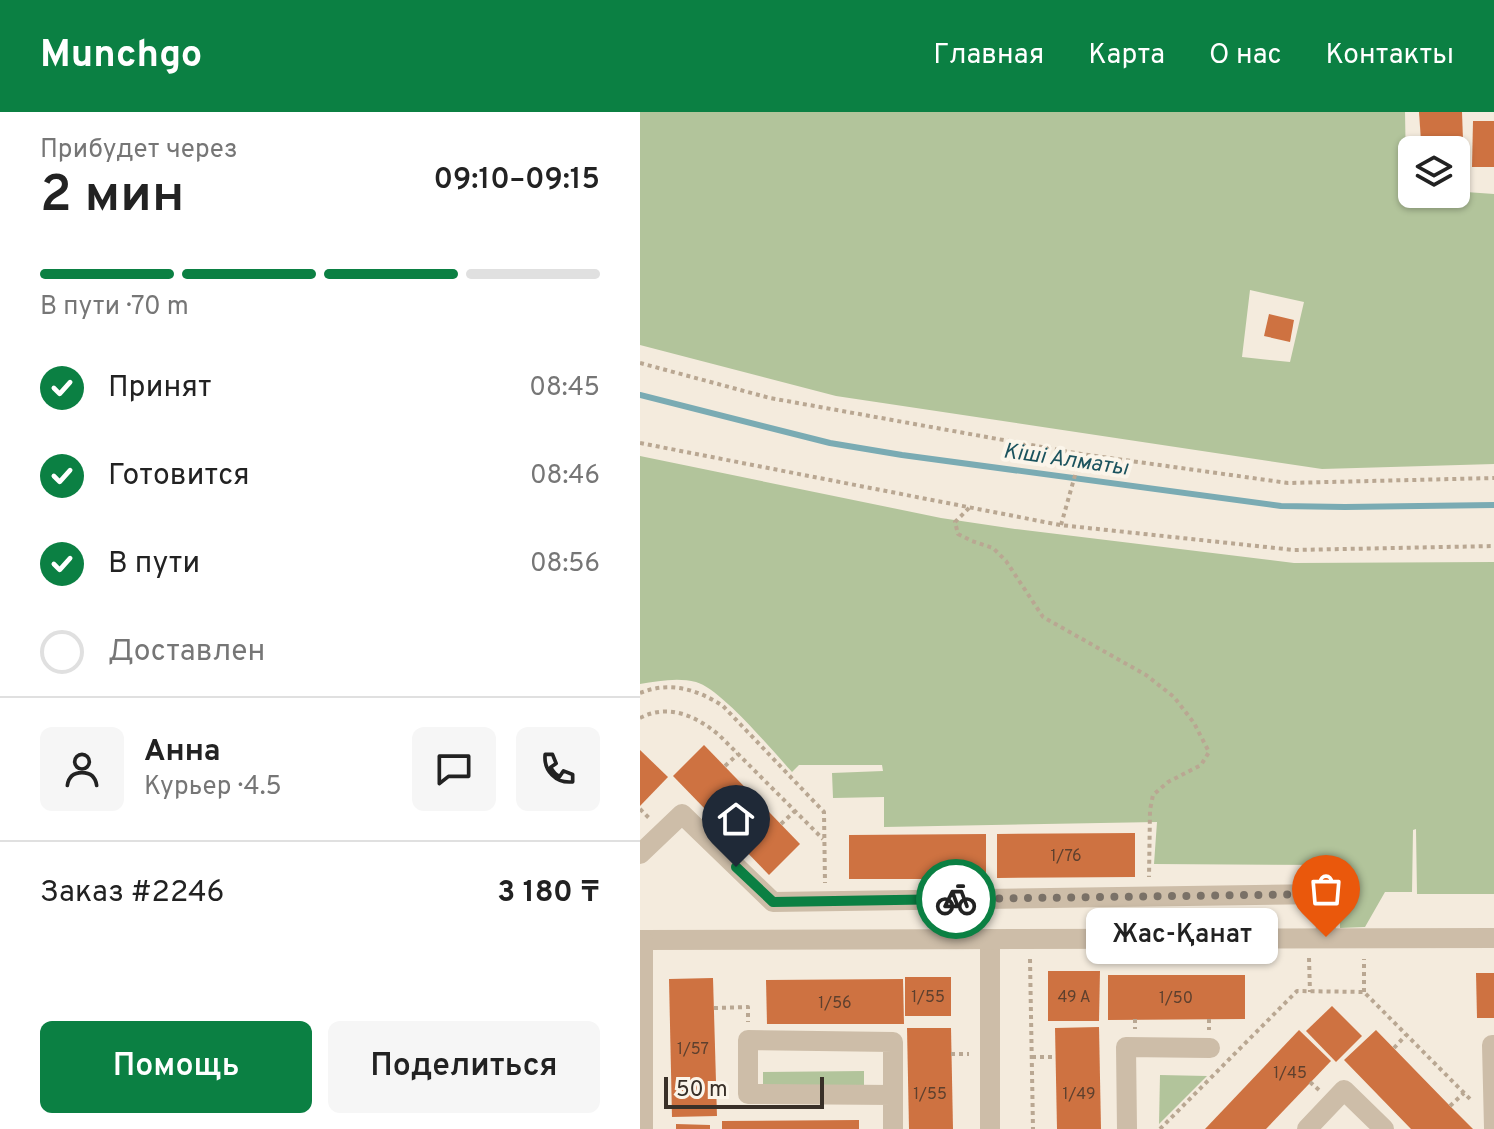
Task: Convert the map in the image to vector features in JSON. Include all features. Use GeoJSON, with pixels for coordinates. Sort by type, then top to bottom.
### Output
{"type":"FeatureCollection","features":[{"type":"Feature","properties":{"kind":"street"},"geometry":{"type":"LineString","coordinates":[[640,854],[682,814],[773,902],[1325,894],[1317,938]]}},
{"type":"Feature","properties":{"kind":"street"},"geometry":{"type":"LineString","coordinates":[[643,1129],[642,940],[1494,938]]}},
{"type":"Feature","properties":{"kind":"street"},"geometry":{"type":"LineString","coordinates":[[990,939],[990,1129]]}},
{"type":"Feature","properties":{"kind":"street"},"geometry":{"type":"LineString","coordinates":[[893,1095],[748,1094],[748,1040],[893,1042],[893,1095],[893,1129]]}},
{"type":"Feature","properties":{"kind":"street"},"geometry":{"type":"LineString","coordinates":[[1494,1045],[1494,1126]]}},
{"type":"Feature","properties":{"kind":"street"},"geometry":{"type":"LineString","coordinates":[[1127,1129],[1126,1047],[1210,1048]]}},
{"type":"Feature","properties":{"kind":"street"},"geometry":{"type":"LineString","coordinates":[[1307,1129],[1344,1090],[1384,1129]]}},
{"type":"Feature","properties":{"kind":"path"},"geometry":{"type":"LineString","coordinates":[[640,363],[770,398],[1081,454],[1288,483],[1494,478]]}},
{"type":"Feature","properties":{"kind":"path"},"geometry":{"type":"LineString","coordinates":[[640,443],[1061,525],[1294,550],[1494,546]]}},
{"type":"Feature","properties":{"kind":"path"},"geometry":{"type":"LineString","coordinates":[[1061,525],[1081,454]]}},
{"type":"Feature","properties":{"kind":"path"},"geometry":{"type":"LineString","coordinates":[[969,508],[955,522],[958,534],[993,548],[1006,561],[1043,617],[1146,675],[1174,697],[1194,723],[1209,752],[1201,765],[1168,782],[1153,795],[1148,896]]}},
{"type":"Feature","properties":{"kind":"path"},"geometry":{"type":"LineString","coordinates":[[640,693],[670,687],[707,695],[723,706],[824,812],[826,901]]}},
{"type":"Feature","properties":{"kind":"path"},"geometry":{"type":"LineString","coordinates":[[640,718],[648,713],[666,711],[702,720],[824,840]]}},
{"type":"Feature","properties":{"kind":"path"},"geometry":{"type":"LineString","coordinates":[[725,766],[738,754]]}},
{"type":"Feature","properties":{"kind":"path"},"geometry":{"type":"LineString","coordinates":[[781,824],[795,811]]}},
{"type":"Feature","properties":{"kind":"path"},"geometry":{"type":"LineString","coordinates":[[1310,992],[1317,938]]}},
{"type":"Feature","properties":{"kind":"path"},"geometry":{"type":"LineString","coordinates":[[1364,992],[1365,938]]}},
{"type":"Feature","properties":{"kind":"path"},"geometry":{"type":"LineString","coordinates":[[1029,939],[1033,1129]]}},
{"type":"Feature","properties":{"kind":"path"},"geometry":{"type":"LineString","coordinates":[[1160,1129],[1297,991],[1364,992],[1494,1126]]}},
{"type":"Feature","properties":{"kind":"path"},"geometry":{"type":"LineString","coordinates":[[714,1008],[748,1007],[748,1040]]}},
{"type":"Feature","properties":{"kind":"path"},"geometry":{"type":"LineString","coordinates":[[1394,1048],[1407,1035]]}},
{"type":"Feature","properties":{"kind":"path"},"geometry":{"type":"LineString","coordinates":[[951,1054],[971,1054]]}},
{"type":"Feature","properties":{"kind":"path"},"geometry":{"type":"LineString","coordinates":[[1032,1057],[1056,1057]]}},
{"type":"Feature","properties":{"kind":"path"},"geometry":{"type":"LineString","coordinates":[[1450,1106],[1464,1093]]}},
{"type":"Feature","properties":{"kind":"green space"},"geometry":{"type":"Polygon","coordinates":[[[640,112],[1405,112],[1405,136],[1398,136],[1398,208],[1470,208],[1470,192],[1494,194],[1494,464],[1322,469],[836,396],[640,345],[640,112]],[[1250,290],[1242,357],[1290,362],[1304,302],[1250,290]]]}},
{"type":"Feature","properties":{"kind":"green space"},"geometry":{"type":"Polygon","coordinates":[[[640,456],[941,518],[1015,529],[1294,563],[1494,562],[1494,894],[1417,894],[1416,829],[1413,830],[1412,892],[1385,892],[1365,927],[1340,928],[1339,865],[1154,864],[1157,822],[884,827],[884,797],[833,798],[832,773],[883,771],[882,765],[799,765],[792,772],[746,721],[706,687],[682,680],[640,684],[640,456]]]}},
{"type":"Feature","properties":{"kind":"green space"},"geometry":{"type":"Polygon","coordinates":[[[864,1071],[864,1088],[763,1089],[763,1072],[864,1071]]]}},
{"type":"Feature","properties":{"kind":"green space"},"geometry":{"type":"Polygon","coordinates":[[[1160,1075],[1207,1076],[1159,1124],[1160,1075]]]}},
{"type":"Feature","properties":{"kind":"building"},"geometry":{"type":"Polygon","coordinates":[[[1419,112],[1462,112],[1463,136],[1421,136],[1419,112]]]}},
{"type":"Feature","properties":{"kind":"building"},"geometry":{"type":"Polygon","coordinates":[[[1473,121],[1494,121],[1494,167],[1472,167],[1473,121]]]}},
{"type":"Feature","properties":{"kind":"building"},"geometry":{"type":"Polygon","coordinates":[[[1269,314],[1294,320],[1290,342],[1264,336],[1269,314]]]}},
{"type":"Feature","properties":{"kind":"building"},"geometry":{"type":"Polygon","coordinates":[[[704,745],[800,844],[769,875],[673,776],[704,745]]]}},
{"type":"Feature","properties":{"kind":"building"},"geometry":{"type":"Polygon","coordinates":[[[640,750],[668,777],[640,806],[640,750]]]}},
{"type":"Feature","properties":{"kind":"building"},"geometry":{"type":"Polygon","coordinates":[[[1135,833],[1135,877],[997,878],[997,834],[1135,833]]]}},
{"type":"Feature","properties":{"kind":"building"},"geometry":{"type":"Polygon","coordinates":[[[986,834],[986,879],[849,879],[849,835],[986,834]]]}},
{"type":"Feature","properties":{"kind":"building"},"geometry":{"type":"Polygon","coordinates":[[[1048,971],[1100,971],[1099,1021],[1048,1021],[1048,971]]]}},
{"type":"Feature","properties":{"kind":"building"},"geometry":{"type":"Polygon","coordinates":[[[1476,973],[1494,973],[1494,1018],[1477,1018],[1476,973]]]}},
{"type":"Feature","properties":{"kind":"building"},"geometry":{"type":"Polygon","coordinates":[[[1108,975],[1245,975],[1245,1019],[1108,1020],[1108,975]]]}},
{"type":"Feature","properties":{"kind":"building"},"geometry":{"type":"Polygon","coordinates":[[[905,977],[951,977],[951,1016],[905,1016],[905,977]]]}},
{"type":"Feature","properties":{"kind":"building"},"geometry":{"type":"Polygon","coordinates":[[[713,978],[717,1116],[672,1117],[669,979],[713,978]]]}},
{"type":"Feature","properties":{"kind":"building"},"geometry":{"type":"Polygon","coordinates":[[[903,979],[904,1024],[767,1024],[766,980],[903,979]]]}},
{"type":"Feature","properties":{"kind":"building"},"geometry":{"type":"Polygon","coordinates":[[[1332,1006],[1362,1036],[1336,1062],[1306,1031],[1332,1006]]]}},
{"type":"Feature","properties":{"kind":"building"},"geometry":{"type":"Polygon","coordinates":[[[1099,1027],[1101,1129],[1057,1129],[1055,1028],[1099,1027]]]}},
{"type":"Feature","properties":{"kind":"building"},"geometry":{"type":"Polygon","coordinates":[[[907,1028],[951,1028],[953,1129],[909,1129],[907,1028]]]}},
{"type":"Feature","properties":{"kind":"building"},"geometry":{"type":"Polygon","coordinates":[[[1299,1030],[1331,1061],[1266,1129],[1205,1129],[1299,1030]]]}},
{"type":"Feature","properties":{"kind":"building"},"geometry":{"type":"Polygon","coordinates":[[[1376,1030],[1473,1129],[1411,1129],[1344,1060],[1376,1030]]]}},
{"type":"Feature","properties":{"kind":"building"},"geometry":{"type":"Polygon","coordinates":[[[859,1120],[859,1129],[722,1129],[722,1121],[859,1120]]]}},
{"type":"Feature","properties":{"kind":"building"},"geometry":{"type":"Polygon","coordinates":[[[676,1124],[710,1125],[710,1129],[676,1129],[676,1124]]]}},
{"type":"Feature","properties":{"kind":"waterway","name":"Кіші Алматы"},"geometry":{"type":"LineString","coordinates":[[640,395],[830,443],[1281,506],[1494,505]]}},
{"type":"Feature","properties":{"kind":"way so far"},"geometry":{"type":"LineString","coordinates":[[956,899],[1325,894],[1326,937]]}},
{"type":"Feature","properties":{"kind":"place","name":"Жас-Қанат"},"geometry":{"type":"Point","coordinates":[1326,937]}},
{"type":"Feature","properties":{"kind":"route"},"geometry":{"type":"LineString","coordinates":[[736,867],[773,902],[956,899]]}}]}
